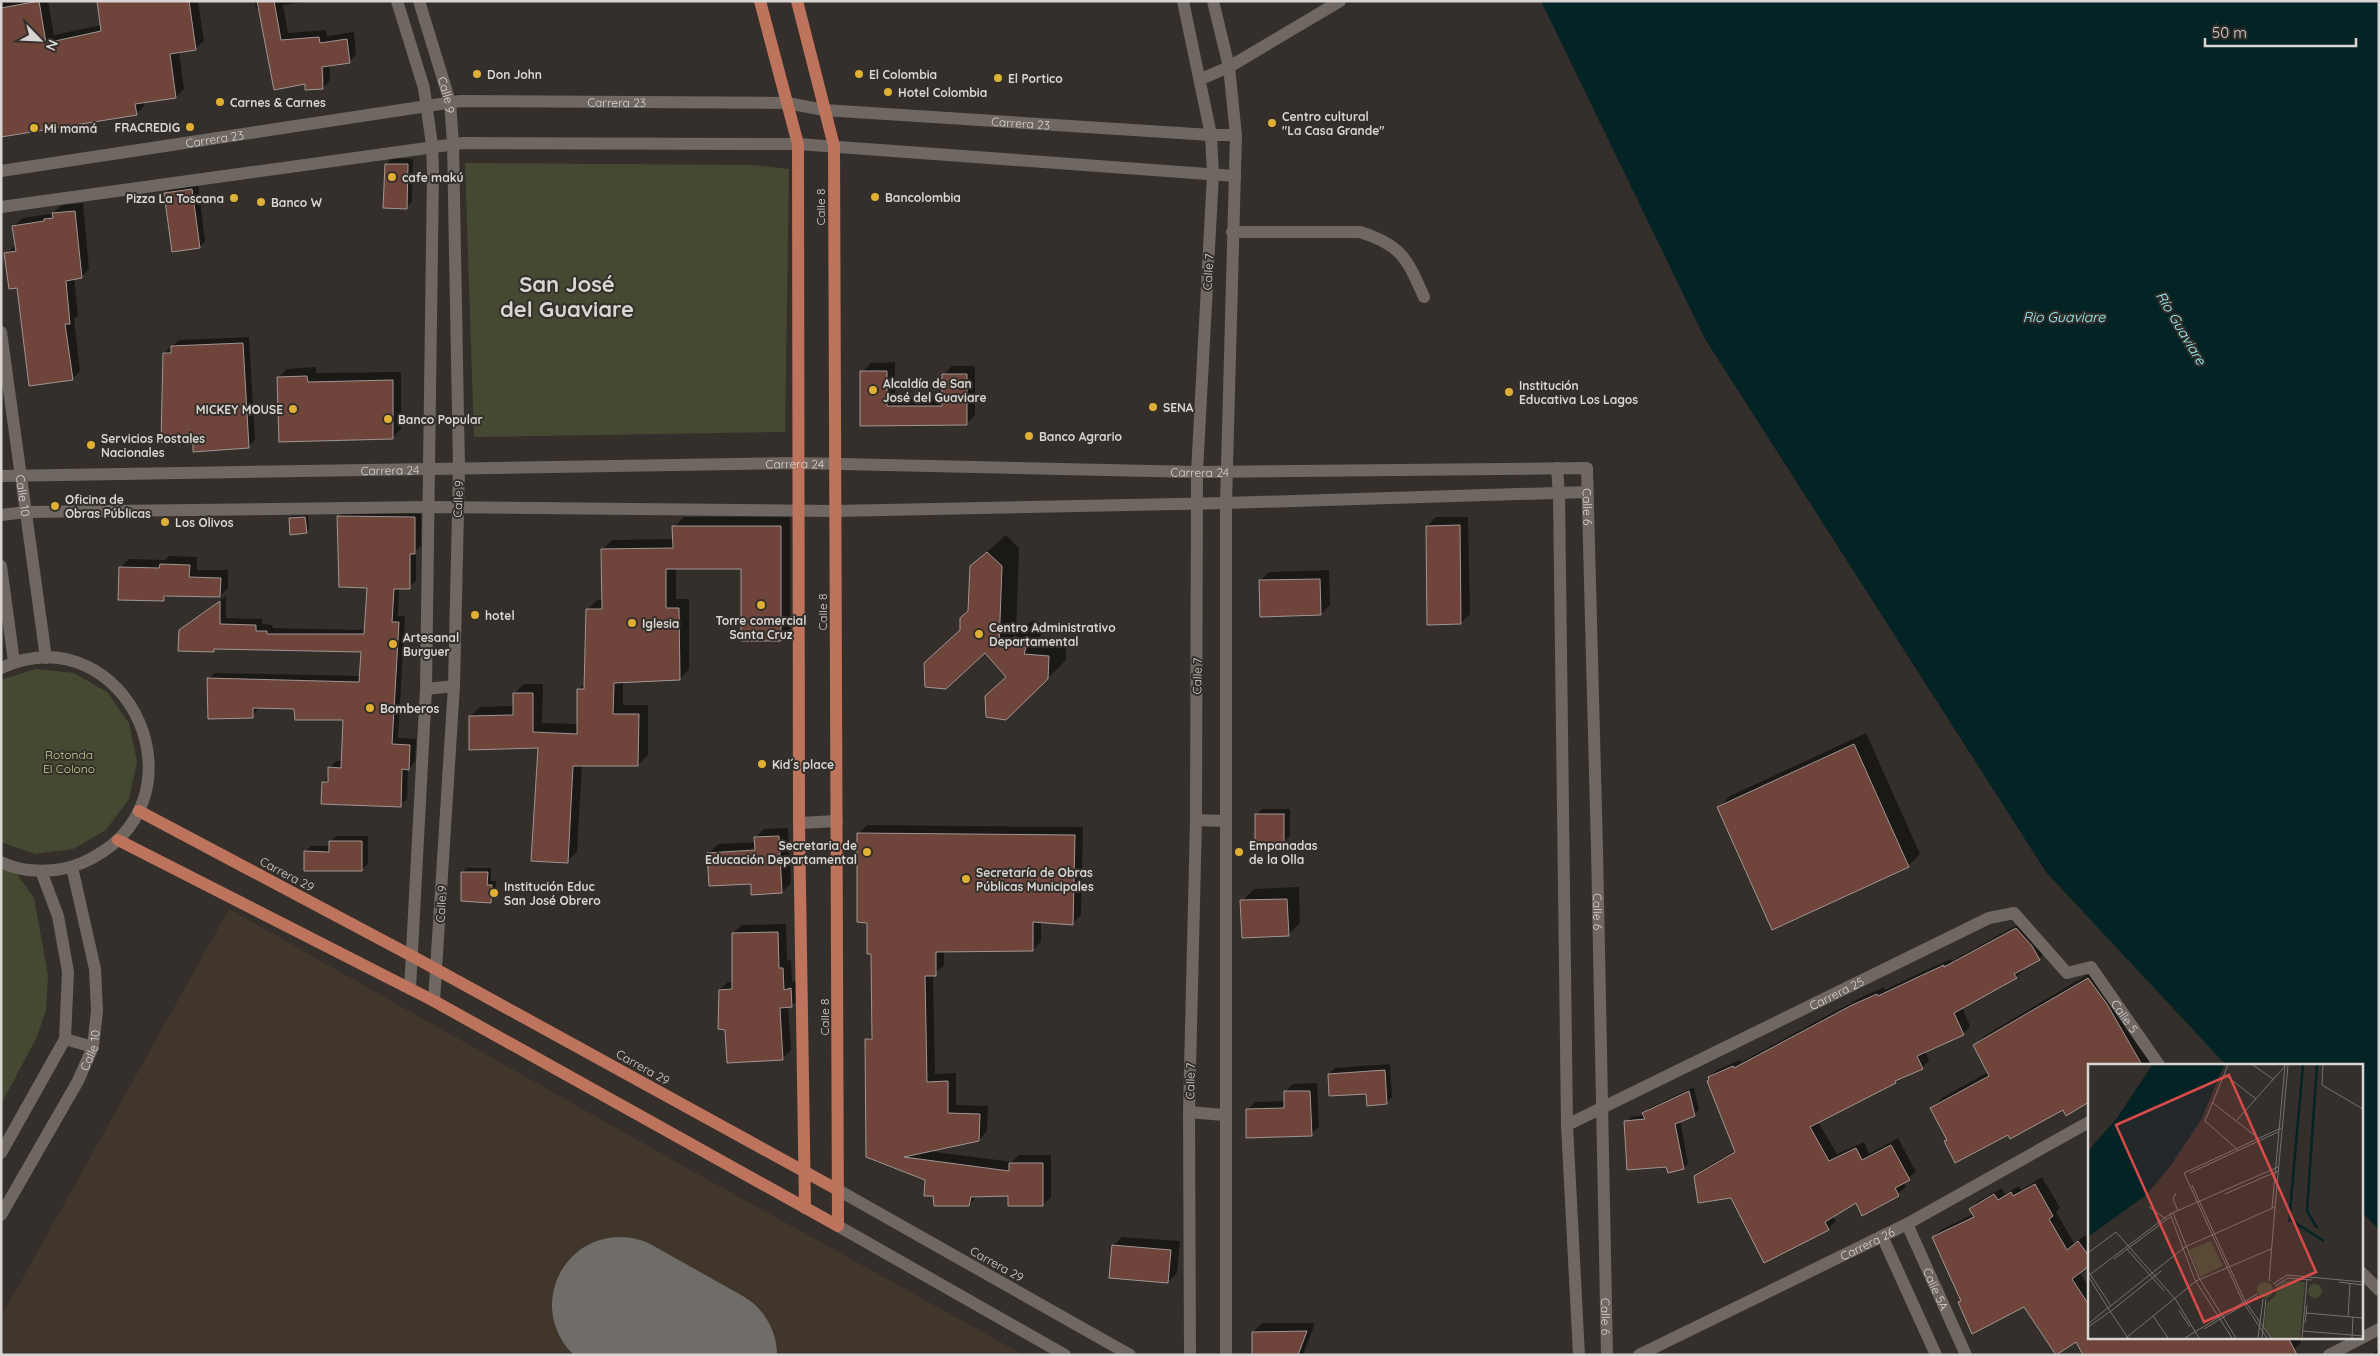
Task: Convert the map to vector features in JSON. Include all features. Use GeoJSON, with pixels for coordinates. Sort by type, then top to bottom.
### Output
{"type":"FeatureCollection","features":[{"type":"Feature","properties":{"kind":"main road","name":"Calle 8"},"geometry":{"type":"LineString","coordinates":[[760,1],[798,144],[799,823],[806,1208]]}},
{"type":"Feature","properties":{"kind":"main road","name":"Calle 8"},"geometry":{"type":"LineString","coordinates":[[797,1],[834,146],[838,1226]]}},
{"type":"Feature","properties":{"kind":"main road","name":"Carrera 29"},"geometry":{"type":"LineString","coordinates":[[139,811],[412,956],[838,1190]]}},
{"type":"Feature","properties":{"kind":"main road"},"geometry":{"type":"LineString","coordinates":[[118,840],[434,1001],[838,1226]]}},
{"type":"Feature","properties":{"kind":"street","name":"Calle 9"},"geometry":{"type":"LineString","coordinates":[[397,1],[424,88],[432,145],[426,689],[410,989]]}},
{"type":"Feature","properties":{"kind":"street","name":"Calle 9"},"geometry":{"type":"LineString","coordinates":[[419,1],[450,102],[453,143],[459,468],[454,686],[434,1001]]}},
{"type":"Feature","properties":{"kind":"street","name":"Calle 7"},"geometry":{"type":"LineString","coordinates":[[1183,1],[1201,79],[1211,135],[1212,174],[1198,472],[1196,820],[1189,1112],[1190,1355]]}},
{"type":"Feature","properties":{"kind":"street","name":"Calle 7"},"geometry":{"type":"LineString","coordinates":[[1213,1],[1229,67],[1236,135],[1226,503],[1224,821],[1226,1355]]}},
{"type":"Feature","properties":{"kind":"street"},"geometry":{"type":"LineString","coordinates":[[1201,79],[1229,67],[1340,1]]}},
{"type":"Feature","properties":{"kind":"street","name":"Carrera 23"},"geometry":{"type":"LineString","coordinates":[[1,172],[450,102],[787,103],[824,110],[1211,135],[1236,135]]}},
{"type":"Feature","properties":{"kind":"street"},"geometry":{"type":"LineString","coordinates":[[1,207],[453,143],[798,144],[1235,176]]}},
{"type":"Feature","properties":{"kind":"street"},"geometry":{"type":"LineString","coordinates":[[1232,232],[1360,232],[1376,237],[1387,242],[1409,264],[1424,297]]}},
{"type":"Feature","properties":{"kind":"street","name":"Calle 10"},"geometry":{"type":"LineString","coordinates":[[1,332],[46,658]]}},
{"type":"Feature","properties":{"kind":"street","name":"Carrera 24"},"geometry":{"type":"LineString","coordinates":[[1,476],[798,463],[1198,472],[1587,468]]}},
{"type":"Feature","properties":{"kind":"street"},"geometry":{"type":"LineString","coordinates":[[1557,468],[1559,494],[1567,1125],[1579,1355]]}},
{"type":"Feature","properties":{"kind":"street","name":"Calle 6"},"geometry":{"type":"LineString","coordinates":[[1587,468],[1607,1355]]}},
{"type":"Feature","properties":{"kind":"street"},"geometry":{"type":"LineString","coordinates":[[1,515],[26,512],[429,507],[835,511],[1226,503],[1587,492]]}},
{"type":"Feature","properties":{"kind":"street"},"geometry":{"type":"LineString","coordinates":[[1,566],[14,662]]}},
{"type":"Feature","properties":{"kind":"street"},"geometry":{"type":"LineString","coordinates":[[1,668],[14,662],[46,658],[74,663],[105,678],[121,692],[134,708],[143,728],[148,748],[147,784],[139,811],[118,840],[97,856],[72,867],[41,871],[1,862]]}},
{"type":"Feature","properties":{"kind":"street"},"geometry":{"type":"LineString","coordinates":[[426,689],[454,686]]}},
{"type":"Feature","properties":{"kind":"street"},"geometry":{"type":"LineString","coordinates":[[1196,820],[1224,821]]}},
{"type":"Feature","properties":{"kind":"street"},"geometry":{"type":"LineString","coordinates":[[799,823],[837,821]]}},
{"type":"Feature","properties":{"kind":"street","name":"Calle 10"},"geometry":{"type":"LineString","coordinates":[[1,1215],[78,1081],[93,1047],[97,1011],[95,969],[72,867]]}},
{"type":"Feature","properties":{"kind":"street","name":"Calle 10"},"geometry":{"type":"LineString","coordinates":[[1,1153],[65,1039],[68,972],[58,916],[41,871]]}},
{"type":"Feature","properties":{"kind":"street","name":"Carrera 25"},"geometry":{"type":"LineString","coordinates":[[1567,1125],[1602,1106],[1989,918],[2014,912],[2067,973],[2091,968]]}},
{"type":"Feature","properties":{"kind":"street","name":"Calle 5"},"geometry":{"type":"LineString","coordinates":[[2091,968],[2158,1064]]}},
{"type":"Feature","properties":{"kind":"street"},"geometry":{"type":"LineString","coordinates":[[65,1039],[93,1047]]}},
{"type":"Feature","properties":{"kind":"street"},"geometry":{"type":"LineString","coordinates":[[1189,1112],[1224,1115]]}},
{"type":"Feature","properties":{"kind":"street","name":"Carrera 26"},"geometry":{"type":"LineString","coordinates":[[1639,1355],[1907,1224],[2088,1123]]}},
{"type":"Feature","properties":{"kind":"street","name":"Carrera 29"},"geometry":{"type":"LineString","coordinates":[[838,1190],[1130,1355]]}},
{"type":"Feature","properties":{"kind":"street","name":"Calle 5A"},"geometry":{"type":"LineString","coordinates":[[1907,1224],[1966,1355]]}},
{"type":"Feature","properties":{"kind":"street"},"geometry":{"type":"LineString","coordinates":[[838,1226],[1065,1355]]}},
{"type":"Feature","properties":{"kind":"street"},"geometry":{"type":"LineString","coordinates":[[1882,1236],[1936,1355]]}},
{"type":"Feature","properties":{"kind":"street"},"geometry":{"type":"LineString","coordinates":[[2362,1273],[2379,1290]]}},
{"type":"Feature","properties":{"kind":"street"},"geometry":{"type":"LineString","coordinates":[[2362,1338],[2379,1329]]}},
{"type":"Feature","properties":{"kind":"street"},"geometry":{"type":"LineString","coordinates":[[2329,1355],[2362,1338]]}},
{"type":"Feature","properties":{"kind":"shaded area"},"geometry":{"type":"Polygon","coordinates":[[[229,909],[678,1163],[1024,1355],[1,1355],[1,1317],[229,909]]]}},
{"type":"Feature","properties":{"kind":"green space"},"geometry":{"type":"Polygon","coordinates":[[[465,163],[752,165],[789,169],[785,432],[474,437],[465,163]]]}},
{"type":"Feature","properties":{"kind":"green space","name":"Rotonda El Colono"},"geometry":{"type":"Polygon","coordinates":[[[36,669],[74,673],[107,692],[129,723],[137,761],[129,799],[106,830],[73,849],[35,854],[1,842],[1,680],[36,669]]]}},
{"type":"Feature","properties":{"kind":"green space"},"geometry":{"type":"Polygon","coordinates":[[[1,863],[13,868],[34,898],[48,975],[46,1010],[36,1039],[1,1104],[1,863]]]}},
{"type":"Feature","properties":{"kind":"water","name":"Rio Guaviare"},"geometry":{"type":"Polygon","coordinates":[[[1541,1],[2379,1],[2379,1230],[2362,1212],[2362,1064],[2225,1064],[2046,872],[1705,339],[1541,1]]]}},
{"type":"Feature","properties":{"kind":"building"},"geometry":{"type":"Polygon","coordinates":[[[39,1],[46,43],[101,31],[97,1],[189,1],[196,50],[170,54],[176,98],[135,104],[137,115],[1,137],[1,8],[39,1]]]}},
{"type":"Feature","properties":{"kind":"building"},"geometry":{"type":"Polygon","coordinates":[[[257,1],[274,1],[281,40],[319,37],[320,43],[347,39],[350,63],[322,67],[323,89],[305,90],[305,84],[274,90],[257,1]]]}},
{"type":"Feature","properties":{"kind":"building"},"geometry":{"type":"Polygon","coordinates":[[[385,164],[408,164],[407,209],[383,208],[385,164]]]}},
{"type":"Feature","properties":{"kind":"building"},"geometry":{"type":"Polygon","coordinates":[[[192,189],[200,248],[172,252],[164,193],[192,189]]]}},
{"type":"Feature","properties":{"kind":"building"},"geometry":{"type":"Polygon","coordinates":[[[75,211],[82,278],[66,281],[70,324],[65,324],[73,380],[29,386],[17,288],[9,289],[4,253],[16,251],[12,226],[44,221],[44,219],[53,218],[52,213],[75,211]]]}},
{"type":"Feature","properties":{"kind":"building"},"geometry":{"type":"Polygon","coordinates":[[[243,343],[249,448],[193,452],[193,442],[161,442],[163,353],[171,353],[171,346],[243,343]]]}},
{"type":"Feature","properties":{"kind":"building","name":"Alcaldía de San José del Guaviare"},"geometry":{"type":"Polygon","coordinates":[[[860,371],[887,371],[887,406],[942,406],[942,374],[967,374],[967,425],[860,426],[860,371]]]}},
{"type":"Feature","properties":{"kind":"building"},"geometry":{"type":"Polygon","coordinates":[[[307,376],[308,382],[393,380],[393,439],[279,442],[277,377],[307,376]]]}},
{"type":"Feature","properties":{"kind":"building"},"geometry":{"type":"Polygon","coordinates":[[[337,516],[415,517],[415,554],[410,554],[410,589],[394,589],[392,622],[399,622],[392,744],[410,745],[409,770],[402,769],[401,807],[321,804],[322,782],[328,782],[328,767],[341,768],[343,720],[295,720],[294,709],[253,708],[253,718],[208,719],[207,678],[359,682],[361,652],[214,649],[214,652],[178,651],[179,630],[220,601],[220,624],[256,625],[256,631],[267,631],[267,634],[364,634],[367,588],[339,587],[337,516]]]}},
{"type":"Feature","properties":{"kind":"building"},"geometry":{"type":"Polygon","coordinates":[[[305,517],[307,533],[290,535],[289,518],[305,517]]]}},
{"type":"Feature","properties":{"kind":"building"},"geometry":{"type":"Polygon","coordinates":[[[1460,525],[1461,624],[1427,625],[1426,526],[1460,525]]]}},
{"type":"Feature","properties":{"kind":"building"},"geometry":{"type":"Polygon","coordinates":[[[672,526],[781,526],[781,641],[741,641],[741,569],[666,569],[666,608],[679,608],[680,680],[614,683],[613,714],[639,714],[638,766],[573,766],[568,863],[531,861],[538,748],[469,750],[469,716],[513,715],[513,693],[533,693],[533,732],[577,734],[577,689],[584,689],[586,609],[602,609],[601,549],[673,548],[672,526]]]}},
{"type":"Feature","properties":{"kind":"building","name":"Centro Administrativo Departamental"},"geometry":{"type":"Polygon","coordinates":[[[987,552],[1002,566],[999,647],[1015,637],[1027,644],[1024,654],[1049,656],[1048,679],[1006,720],[986,717],[985,696],[1006,677],[985,653],[946,689],[925,687],[924,663],[960,630],[960,618],[968,611],[970,566],[987,552]]]}},
{"type":"Feature","properties":{"kind":"building"},"geometry":{"type":"Polygon","coordinates":[[[160,564],[190,565],[189,577],[221,578],[220,597],[164,596],[164,601],[118,600],[119,567],[159,568],[160,564]]]}},
{"type":"Feature","properties":{"kind":"building"},"geometry":{"type":"Polygon","coordinates":[[[1320,579],[1321,615],[1260,617],[1259,580],[1320,579]]]}},
{"type":"Feature","properties":{"kind":"building"},"geometry":{"type":"Polygon","coordinates":[[[1854,744],[1909,867],[1772,930],[1717,807],[1854,744]]]}},
{"type":"Feature","properties":{"kind":"building"},"geometry":{"type":"Polygon","coordinates":[[[1255,814],[1284,814],[1284,843],[1255,843],[1255,814]]]}},
{"type":"Feature","properties":{"kind":"building"},"geometry":{"type":"Polygon","coordinates":[[[857,833],[1075,835],[1073,925],[1033,922],[1033,951],[936,952],[936,976],[925,976],[927,1082],[948,1081],[948,1113],[980,1114],[979,1141],[904,1157],[1009,1171],[1009,1163],[1043,1163],[1043,1206],[1008,1206],[1008,1196],[971,1197],[969,1206],[934,1206],[933,1196],[924,1196],[925,1180],[866,1157],[865,1039],[872,1039],[871,954],[867,954],[867,923],[857,922],[857,833]]]}},
{"type":"Feature","properties":{"kind":"building"},"geometry":{"type":"Polygon","coordinates":[[[779,836],[782,893],[751,895],[751,884],[709,886],[707,853],[755,850],[754,837],[779,836]]]}},
{"type":"Feature","properties":{"kind":"building"},"geometry":{"type":"Polygon","coordinates":[[[329,841],[362,841],[362,871],[304,871],[304,851],[329,852],[329,841]]]}},
{"type":"Feature","properties":{"kind":"building"},"geometry":{"type":"Polygon","coordinates":[[[461,872],[488,872],[487,885],[492,885],[491,903],[461,901],[461,872]]]}},
{"type":"Feature","properties":{"kind":"building"},"geometry":{"type":"Polygon","coordinates":[[[1287,899],[1289,936],[1242,938],[1240,900],[1287,899]]]}},
{"type":"Feature","properties":{"kind":"building"},"geometry":{"type":"Polygon","coordinates":[[[2016,928],[2032,946],[2040,960],[2014,974],[2017,978],[1954,1013],[1964,1035],[1917,1056],[1923,1069],[1895,1081],[1896,1083],[1810,1127],[1829,1161],[1856,1148],[1862,1160],[1891,1145],[1910,1180],[1895,1188],[1899,1196],[1862,1216],[1856,1203],[1825,1222],[1829,1230],[1764,1263],[1731,1198],[1698,1203],[1694,1176],[1735,1152],[1707,1081],[1709,1080],[1708,1077],[1733,1066],[1734,1068],[1852,1005],[1877,994],[1878,996],[1944,965],[1944,967],[2016,928]]]}},
{"type":"Feature","properties":{"kind":"building"},"geometry":{"type":"Polygon","coordinates":[[[778,932],[779,968],[783,968],[784,990],[791,988],[792,1007],[780,1008],[783,1060],[727,1063],[725,1030],[718,1029],[719,990],[732,989],[732,933],[778,932]]]}},
{"type":"Feature","properties":{"kind":"building"},"geometry":{"type":"Polygon","coordinates":[[[2088,978],[2107,1004],[2141,1064],[2088,1064],[2088,1103],[2066,1116],[2063,1110],[2010,1139],[2008,1135],[1955,1163],[1944,1141],[1947,1140],[1930,1108],[1989,1076],[1973,1045],[2088,978]]]}},
{"type":"Feature","properties":{"kind":"building"},"geometry":{"type":"Polygon","coordinates":[[[1385,1070],[1387,1104],[1367,1106],[1366,1094],[1329,1096],[1328,1074],[1385,1070]]]}},
{"type":"Feature","properties":{"kind":"building"},"geometry":{"type":"Polygon","coordinates":[[[1284,1091],[1310,1091],[1312,1136],[1246,1138],[1246,1109],[1284,1108],[1284,1091]]]}},
{"type":"Feature","properties":{"kind":"building"},"geometry":{"type":"Polygon","coordinates":[[[1689,1091],[1695,1116],[1675,1124],[1684,1169],[1668,1173],[1666,1167],[1627,1170],[1624,1121],[1645,1119],[1642,1113],[1689,1091]]]}},
{"type":"Feature","properties":{"kind":"building"},"geometry":{"type":"Polygon","coordinates":[[[2035,1184],[2053,1216],[2049,1219],[2067,1250],[2078,1241],[2088,1255],[2088,1267],[2072,1279],[2088,1303],[2088,1338],[2288,1338],[2297,1355],[2083,1355],[2076,1342],[2056,1355],[2024,1307],[1972,1334],[1958,1302],[1961,1301],[1932,1237],[1974,1217],[1969,1209],[1994,1194],[1998,1200],[2011,1192],[2013,1196],[2035,1184]]]}},
{"type":"Feature","properties":{"kind":"building"},"geometry":{"type":"Polygon","coordinates":[[[1112,1245],[1171,1250],[1168,1283],[1109,1278],[1112,1245]]]}},
{"type":"Feature","properties":{"kind":"building"},"geometry":{"type":"Polygon","coordinates":[[[1307,1331],[1298,1355],[1252,1355],[1252,1332],[1307,1331]]]}},
{"type":"Feature","properties":{"kind":"taxiway"},"geometry":{"type":"LineString","coordinates":[[606,1355],[653,1323]]}},
{"type":"Feature","properties":{"kind":"runway"},"geometry":{"type":"LineString","coordinates":[[620,1305],[709,1355]]}},
{"type":"Feature","properties":{"kind":"place","name":"Don John"},"geometry":{"type":"Point","coordinates":[477,74]}},
{"type":"Feature","properties":{"kind":"place","name":"El Colombia"},"geometry":{"type":"Point","coordinates":[859,74]}},
{"type":"Feature","properties":{"kind":"place","name":"El Portico"},"geometry":{"type":"Point","coordinates":[998,78]}},
{"type":"Feature","properties":{"kind":"place","name":"Hotel Colombia"},"geometry":{"type":"Point","coordinates":[888,92]}},
{"type":"Feature","properties":{"kind":"place","name":"Carnes & Carnes"},"geometry":{"type":"Point","coordinates":[220,102]}},
{"type":"Feature","properties":{"kind":"place","name":"Centro cultural \"La Casa Grande\""},"geometry":{"type":"Point","coordinates":[1272,123]}},
{"type":"Feature","properties":{"kind":"place","name":"FRACREDIG"},"geometry":{"type":"Point","coordinates":[190,127]}},
{"type":"Feature","properties":{"kind":"place","name":"Mi mamá"},"geometry":{"type":"Point","coordinates":[34,128]}},
{"type":"Feature","properties":{"kind":"place","name":"cafe makú"},"geometry":{"type":"Point","coordinates":[392,177]}},
{"type":"Feature","properties":{"kind":"place","name":"Bancolombia"},"geometry":{"type":"Point","coordinates":[875,197]}},
{"type":"Feature","properties":{"kind":"place","name":"Pizza La Toscana"},"geometry":{"type":"Point","coordinates":[234,198]}},
{"type":"Feature","properties":{"kind":"place","name":"Banco W"},"geometry":{"type":"Point","coordinates":[261,202]}},
{"type":"Feature","properties":{"kind":"place","name":"Alcaldía de San José del Guaviare"},"geometry":{"type":"Point","coordinates":[873,390]}},
{"type":"Feature","properties":{"kind":"place","name":"Institución Educativa Los Lagos"},"geometry":{"type":"Point","coordinates":[1509,392]}},
{"type":"Feature","properties":{"kind":"place","name":"SENA"},"geometry":{"type":"Point","coordinates":[1153,407]}},
{"type":"Feature","properties":{"kind":"place","name":"MICKEY MOUSE"},"geometry":{"type":"Point","coordinates":[293,409]}},
{"type":"Feature","properties":{"kind":"place","name":"Banco Popular"},"geometry":{"type":"Point","coordinates":[388,419]}},
{"type":"Feature","properties":{"kind":"place","name":"Banco Agrario"},"geometry":{"type":"Point","coordinates":[1029,436]}},
{"type":"Feature","properties":{"kind":"place","name":"Servicios Postales Nacionales"},"geometry":{"type":"Point","coordinates":[91,445]}},
{"type":"Feature","properties":{"kind":"place","name":"Oficina de Obras Públicas"},"geometry":{"type":"Point","coordinates":[55,506]}},
{"type":"Feature","properties":{"kind":"place","name":"Los Olivos"},"geometry":{"type":"Point","coordinates":[165,522]}},
{"type":"Feature","properties":{"kind":"place","name":"Torre comercial Santa Cruz"},"geometry":{"type":"Point","coordinates":[761,605]}},
{"type":"Feature","properties":{"kind":"place","name":"hotel"},"geometry":{"type":"Point","coordinates":[475,615]}},
{"type":"Feature","properties":{"kind":"place","name":"Iglesia"},"geometry":{"type":"Point","coordinates":[632,623]}},
{"type":"Feature","properties":{"kind":"place","name":"Centro Administrativo Departamental"},"geometry":{"type":"Point","coordinates":[979,634]}},
{"type":"Feature","properties":{"kind":"place","name":"Artesanal Burguer"},"geometry":{"type":"Point","coordinates":[393,644]}},
{"type":"Feature","properties":{"kind":"place","name":"Bomberos"},"geometry":{"type":"Point","coordinates":[370,708]}},
{"type":"Feature","properties":{"kind":"place","name":"Kid´s place"},"geometry":{"type":"Point","coordinates":[762,764]}},
{"type":"Feature","properties":{"kind":"place","name":"Secretaria de Educación Departamental"},"geometry":{"type":"Point","coordinates":[867,852]}},
{"type":"Feature","properties":{"kind":"place","name":"Empanadas de la Olla"},"geometry":{"type":"Point","coordinates":[1239,852]}},
{"type":"Feature","properties":{"kind":"place","name":"Secretaría de Obras Públicas Municipales"},"geometry":{"type":"Point","coordinates":[966,879]}},
{"type":"Feature","properties":{"kind":"place","name":"Institución Educ San José Obrero"},"geometry":{"type":"Point","coordinates":[494,893]}},
{"type":"Feature","properties":{"kind":"district","name":"San José del Guaviare"},"geometry":{"type":"Point","coordinates":[567,296]}},
{"type":"Feature","properties":{"kind":"water label","name":"Río Guaviare"},"geometry":{"type":"Point","coordinates":[2181,328]}}]}
